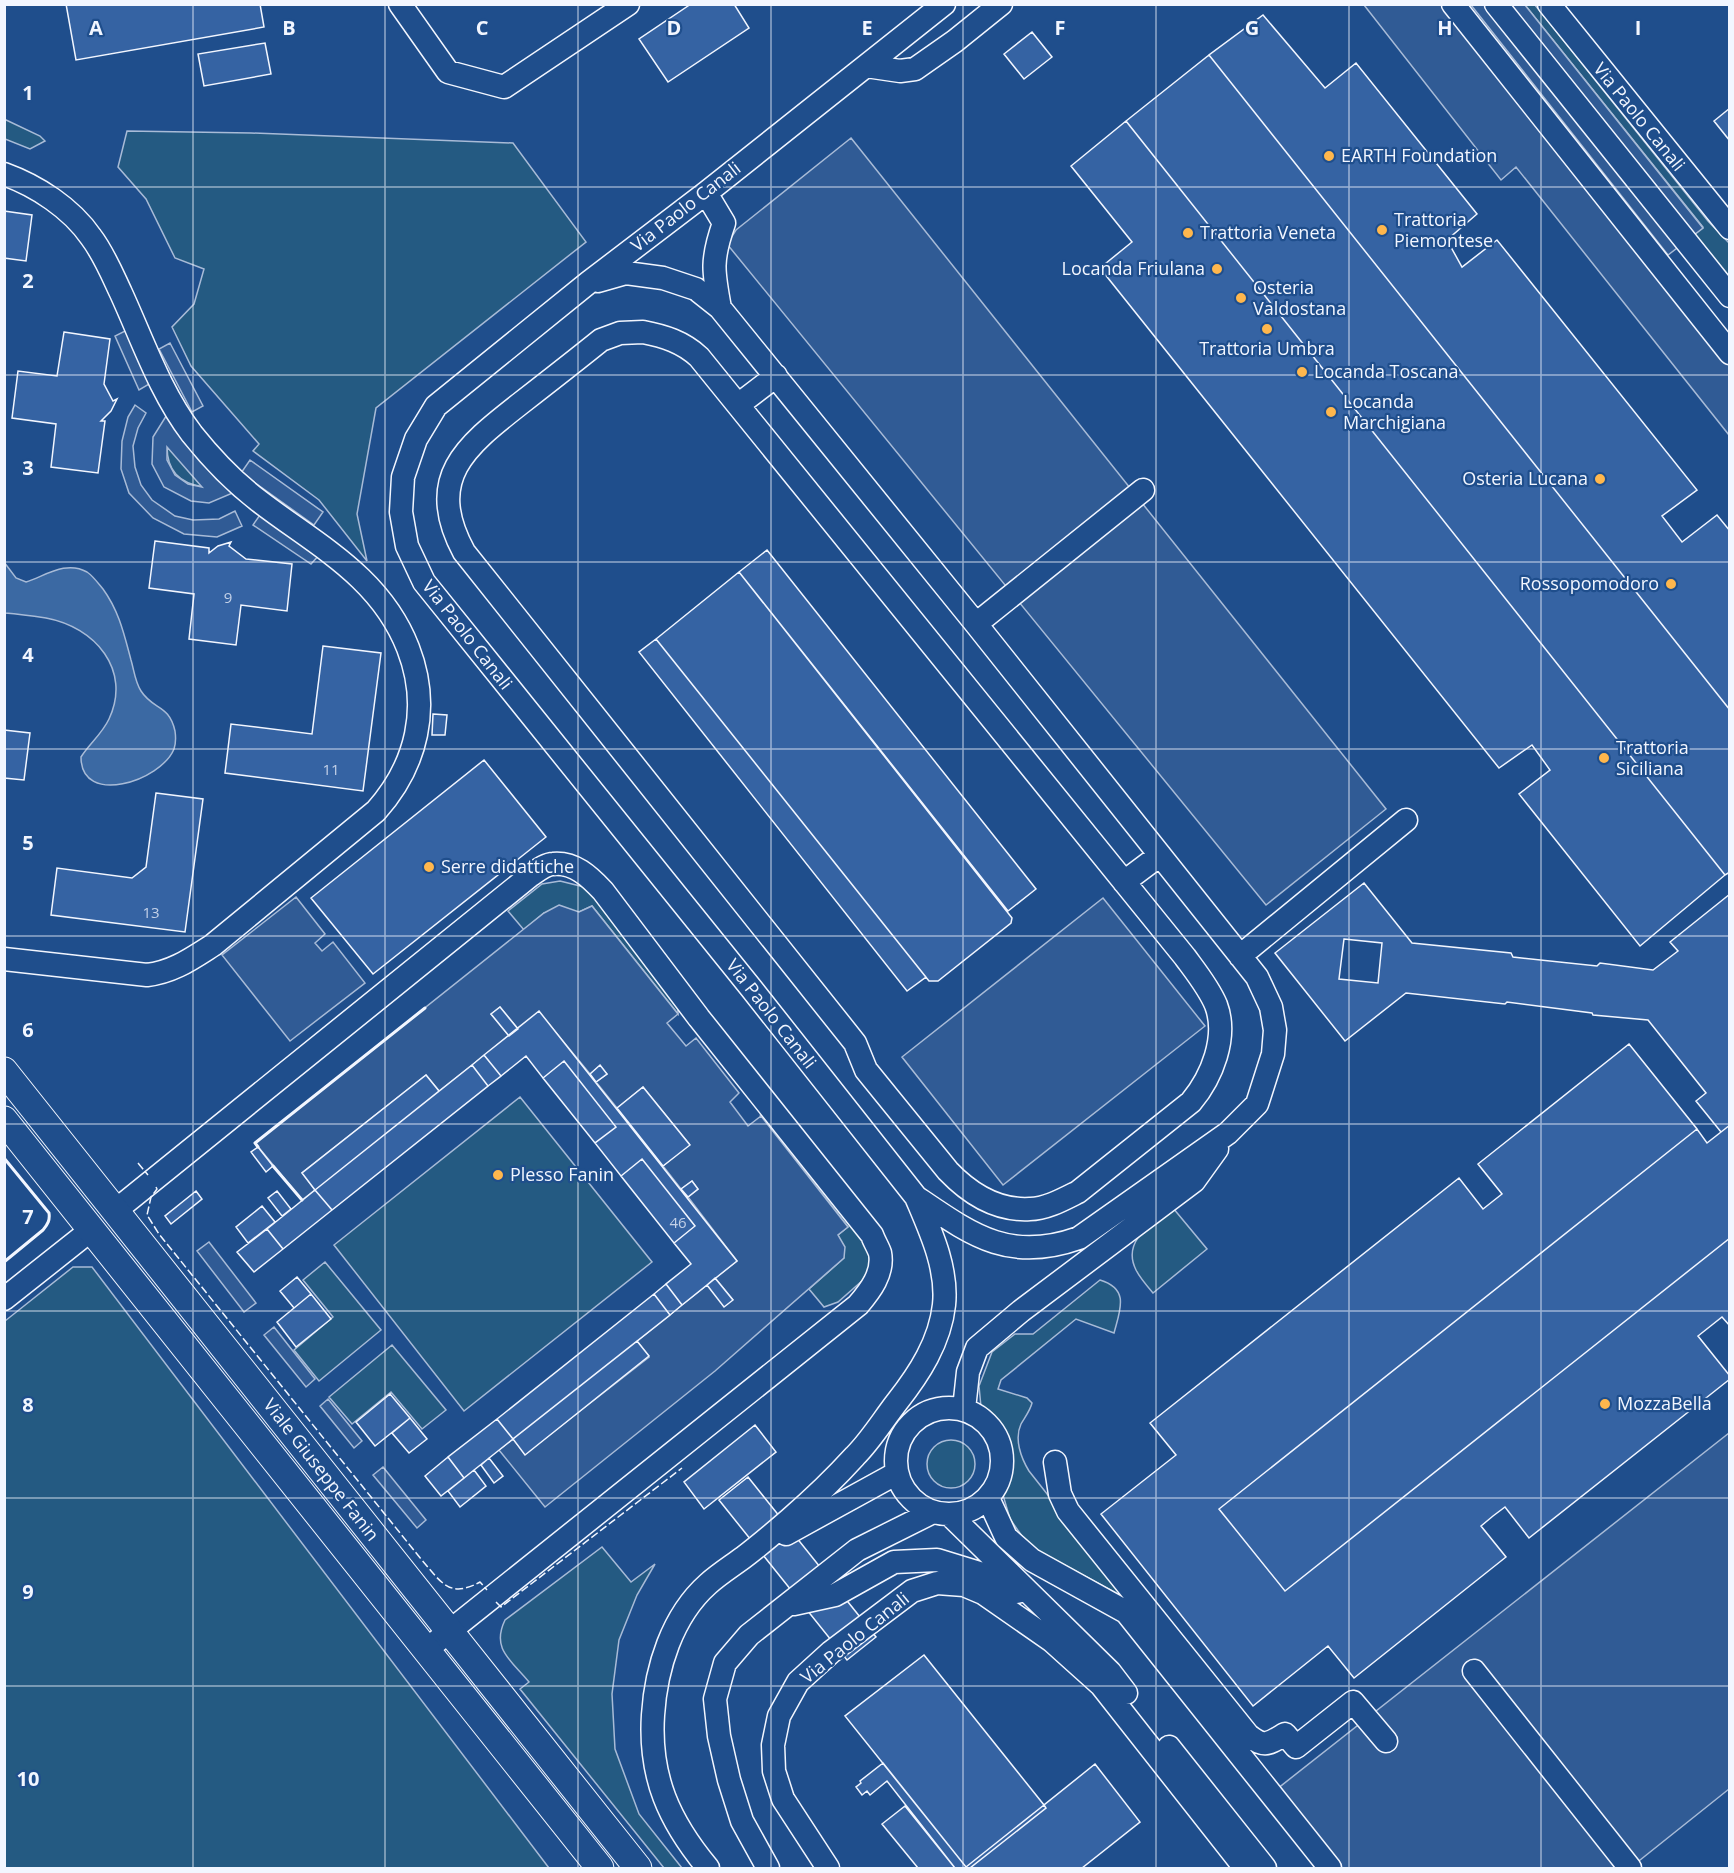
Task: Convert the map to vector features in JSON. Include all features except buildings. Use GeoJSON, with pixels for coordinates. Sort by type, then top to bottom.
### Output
{"type":"FeatureCollection","features":[{"type":"Feature","properties":{"kind":"main road","name":"Viale Giuseppe Fanin"},"geometry":{"type":"LineString","coordinates":[[4,1071],[638,1869]]}},
{"type":"Feature","properties":{"kind":"main road","name":"Viale Giuseppe Fanin"},"geometry":{"type":"LineString","coordinates":[[4,1120],[600,1869]]}},
{"type":"Feature","properties":{"kind":"street"},"geometry":{"type":"LineString","coordinates":[[410,10],[448,72],[504,87],[628,4]]}},
{"type":"Feature","properties":{"kind":"street","name":"Via Paolo Canali"},"geometry":{"type":"LineString","coordinates":[[912,1422],[944,1305],[942,1269],[932,1234],[916,1197],[424,582],[407,546],[401,512],[403,477],[416,439],[436,406],[588,283],[706,193],[944,4]]}},
{"type":"Feature","properties":{"kind":"street"},"geometry":{"type":"LineString","coordinates":[[866,66],[900,71],[915,69],[955,42],[1001,4]]}},
{"type":"Feature","properties":{"kind":"street"},"geometry":{"type":"LineString","coordinates":[[1453,4],[1730,353]]}},
{"type":"Feature","properties":{"kind":"street"},"geometry":{"type":"LineString","coordinates":[[1496,4],[1730,296]]}},
{"type":"Feature","properties":{"kind":"street","name":"Via Paolo Canali"},"geometry":{"type":"LineString","coordinates":[[1549,4],[1730,228]]}},
{"type":"Feature","properties":{"kind":"street"},"geometry":{"type":"LineString","coordinates":[[4,174],[20,180],[49,197],[71,214],[90,236],[106,261],[150,360],[177,413],[210,457],[260,502],[345,563],[376,595],[399,627],[408,648],[416,673],[419,699],[415,742],[408,763],[389,796],[376,812],[194,958],[164,973],[147,975],[4,959]]}},
{"type":"Feature","properties":{"kind":"street"},"geometry":{"type":"LineString","coordinates":[[706,193],[724,223],[715,249],[713,266],[720,308]]}},
{"type":"Feature","properties":{"kind":"street"},"geometry":{"type":"LineString","coordinates":[[588,283],[626,273],[663,278],[696,289],[720,308],[976,624],[1257,977],[1271,1007],[1275,1030],[1273,1054],[1257,1104],[1228,1133],[1194,1180],[1021,1311],[977,1348],[968,1372],[964,1409]]}},
{"type":"Feature","properties":{"kind":"street"},"geometry":{"type":"LineString","coordinates":[[643,332],[662,335],[688,347],[699,357],[1124,882],[1195,970],[1216,1006],[1219,1043],[1214,1064],[1202,1089],[1191,1102],[1078,1192],[1063,1200],[1031,1209],[994,1204],[963,1186],[948,1171],[866,1070],[855,1043],[464,552],[457,538],[448,503],[456,465],[479,436],[601,340],[620,333],[643,332]]}},
{"type":"Feature","properties":{"kind":"street"},"geometry":{"type":"LineString","coordinates":[[738,405],[776,376]]}},
{"type":"Feature","properties":{"kind":"street"},"geometry":{"type":"LineString","coordinates":[[976,624],[1143,490]]}},
{"type":"Feature","properties":{"kind":"street"},"geometry":{"type":"LineString","coordinates":[[1240,956],[1406,820]]}},
{"type":"Feature","properties":{"kind":"street"},"geometry":{"type":"LineString","coordinates":[[1124,882],[1160,855]]}},
{"type":"Feature","properties":{"kind":"street"},"geometry":{"type":"LineString","coordinates":[[115,1211],[531,875],[551,863],[571,866],[588,875],[603,891],[699,1018],[872,1235],[880,1253],[879,1273],[870,1292],[858,1305],[426,1650]]}},
{"type":"Feature","properties":{"kind":"street"},"geometry":{"type":"LineString","coordinates":[[916,1197],[964,1230],[988,1240],[1024,1248],[1060,1245],[1079,1238],[1228,1133]]}},
{"type":"Feature","properties":{"kind":"street"},"geometry":{"type":"LineString","coordinates":[[4,1299],[91,1230]]}},
{"type":"Feature","properties":{"kind":"street","name":"Via Paolo Canali"},"geometry":{"type":"LineString","coordinates":[[708,1869],[669,1811],[656,1775],[652,1733],[654,1696],[664,1656],[676,1625],[708,1584],[791,1518],[856,1456],[919,1374],[935,1340]]}},
{"type":"Feature","properties":{"kind":"street"},"geometry":{"type":"LineString","coordinates":[[768,1869],[742,1821],[729,1780],[719,1736],[715,1699],[725,1664],[749,1635],[857,1550],[899,1527],[942,1513],[967,1512],[982,1504],[994,1492],[1001,1476],[1004,1459],[1000,1442],[992,1428],[979,1416],[964,1409],[945,1407],[927,1412],[912,1422],[901,1437],[896,1455],[897,1473],[904,1490],[917,1503],[942,1513],[1110,1672],[1265,1869]]}},
{"type":"Feature","properties":{"kind":"street"},"geometry":{"type":"LineString","coordinates":[[1055,1462],[1060,1494],[1068,1511],[1248,1735],[1258,1744],[1268,1744],[1285,1734],[1296,1747],[1353,1702],[1386,1741]]}},
{"type":"Feature","properties":{"kind":"street","name":"Via Paolo Canali"},"geometry":{"type":"LineString","coordinates":[[745,1556],[897,1473]]}},
{"type":"Feature","properties":{"kind":"street"},"geometry":{"type":"LineString","coordinates":[[988,1498],[1006,1537],[1032,1560],[1126,1612],[1330,1869]]}},
{"type":"Feature","properties":{"kind":"street"},"geometry":{"type":"LineString","coordinates":[[786,1606],[835,1595],[894,1562],[937,1560],[989,1576],[1028,1598],[1052,1641]]}},
{"type":"Feature","properties":{"kind":"street","name":"Via Paolo Canali"},"geometry":{"type":"LineString","coordinates":[[828,1869],[783,1799],[774,1771],[773,1745],[779,1716],[798,1682],[831,1652],[912,1591],[937,1583],[964,1585],[983,1593],[1052,1641],[1101,1685],[1245,1869]]}},
{"type":"Feature","properties":{"kind":"street"},"geometry":{"type":"LineString","coordinates":[[1474,1671],[1630,1869]]}},
{"type":"Feature","properties":{"kind":"shaded area"},"geometry":{"type":"Polygon","coordinates":[[[1364,5],[1458,5],[1729,345],[1729,435],[1516,167],[1501,180],[1364,5]]]}},
{"type":"Feature","properties":{"kind":"shaded area"},"geometry":{"type":"Polygon","coordinates":[[[1471,5],[1525,5],[1703,228],[1668,255],[1471,5]]]}},
{"type":"Feature","properties":{"kind":"shaded area"},"geometry":{"type":"Polygon","coordinates":[[[1525,5],[1535,5],[1708,221],[1729,243],[1729,287],[1690,237],[1703,227],[1525,5]]]}},
{"type":"Feature","properties":{"kind":"shaded area"},"geometry":{"type":"Polygon","coordinates":[[[4,119],[40,136],[45,141],[30,149],[5,139],[4,119]]]}},
{"type":"Feature","properties":{"kind":"shaded area"},"geometry":{"type":"Polygon","coordinates":[[[127,131],[251,133],[513,143],[586,242],[376,408],[357,514],[367,561],[319,500],[253,451],[259,444],[191,366],[172,327],[194,304],[204,269],[175,258],[146,199],[118,167],[127,131]]]}},
{"type":"Feature","properties":{"kind":"shaded area"},"geometry":{"type":"Polygon","coordinates":[[[851,138],[1386,809],[1266,905],[727,244],[736,230],[851,138]]]}},
{"type":"Feature","properties":{"kind":"shaded area"},"geometry":{"type":"Polygon","coordinates":[[[129,329],[151,383],[139,390],[115,336],[129,329]]]}},
{"type":"Feature","properties":{"kind":"shaded area"},"geometry":{"type":"Polygon","coordinates":[[[170,343],[203,406],[192,412],[159,349],[170,343]]]}},
{"type":"Feature","properties":{"kind":"shaded area"},"geometry":{"type":"Polygon","coordinates":[[[135,405],[146,413],[138,428],[133,446],[135,467],[141,485],[152,500],[175,516],[193,520],[219,519],[235,511],[242,526],[217,537],[184,534],[153,518],[129,493],[121,469],[122,441],[128,417],[135,405]]]}},
{"type":"Feature","properties":{"kind":"shaded area"},"geometry":{"type":"Polygon","coordinates":[[[168,413],[235,492],[209,503],[191,501],[164,487],[152,464],[153,437],[168,413]],[[167,447],[167,460],[175,475],[188,484],[202,487],[167,447]]]}},
{"type":"Feature","properties":{"kind":"shaded area"},"geometry":{"type":"Polygon","coordinates":[[[167,446],[203,487],[187,482],[176,474],[169,462],[167,446]]]}},
{"type":"Feature","properties":{"kind":"shaded area"},"geometry":{"type":"Polygon","coordinates":[[[250,460],[323,512],[314,525],[241,473],[250,460]]]}},
{"type":"Feature","properties":{"kind":"shaded area"},"geometry":{"type":"Polygon","coordinates":[[[262,512],[320,554],[311,564],[253,525],[262,512]]]}},
{"type":"Feature","properties":{"kind":"shaded area"},"geometry":{"type":"Polygon","coordinates":[[[4,562],[16,578],[26,582],[56,570],[71,568],[87,572],[103,589],[120,623],[139,687],[146,697],[165,711],[175,731],[174,749],[166,761],[154,771],[123,784],[107,785],[94,781],[84,772],[81,757],[106,724],[115,701],[116,684],[112,668],[94,641],[80,631],[46,618],[5,613],[4,562]]]}},
{"type":"Feature","properties":{"kind":"shaded area"},"geometry":{"type":"Polygon","coordinates":[[[560,881],[588,888],[678,1005],[678,1014],[592,906],[579,912],[544,913],[524,930],[508,911],[542,884],[560,881]]]}},
{"type":"Feature","properties":{"kind":"shaded area"},"geometry":{"type":"Polygon","coordinates":[[[296,897],[325,934],[315,943],[322,951],[333,942],[365,983],[290,1041],[222,955],[296,897]]]}},
{"type":"Feature","properties":{"kind":"shaded area"},"geometry":{"type":"Polygon","coordinates":[[[1103,898],[1205,1026],[1003,1185],[902,1057],[1103,898]]]}},
{"type":"Feature","properties":{"kind":"shaded area"},"geometry":{"type":"Polygon","coordinates":[[[559,905],[579,912],[592,906],[678,1014],[667,1023],[686,1046],[696,1038],[739,1093],[730,1102],[748,1126],[761,1116],[848,1227],[838,1235],[845,1247],[844,1258],[715,1371],[545,1507],[499,1450],[513,1439],[525,1454],[649,1357],[637,1341],[707,1285],[733,1300],[715,1278],[737,1261],[688,1197],[698,1189],[692,1181],[681,1189],[663,1166],[689,1144],[643,1087],[617,1108],[596,1082],[607,1074],[600,1066],[590,1074],[539,1012],[518,1029],[500,1007],[491,1014],[509,1036],[439,1091],[426,1075],[302,1173],[315,1190],[302,1200],[255,1143],[544,913],[559,905]]]}},
{"type":"Feature","properties":{"kind":"shaded area"},"geometry":{"type":"Polygon","coordinates":[[[520,1097],[652,1262],[464,1411],[334,1245],[520,1097]]]}},
{"type":"Feature","properties":{"kind":"shaded area"},"geometry":{"type":"Polygon","coordinates":[[[761,1116],[770,1119],[863,1238],[869,1252],[870,1267],[863,1280],[838,1302],[824,1307],[809,1289],[844,1258],[838,1235],[848,1227],[761,1116]]]}},
{"type":"Feature","properties":{"kind":"shaded area"},"geometry":{"type":"Polygon","coordinates":[[[1173,1208],[1207,1249],[1153,1293],[1136,1270],[1132,1259],[1133,1250],[1141,1233],[1173,1208]]]}},
{"type":"Feature","properties":{"kind":"shaded area"},"geometry":{"type":"Polygon","coordinates":[[[209,1242],[256,1303],[244,1312],[197,1251],[209,1242]]]}},
{"type":"Feature","properties":{"kind":"shaded area"},"geometry":{"type":"Polygon","coordinates":[[[325,1262],[381,1330],[319,1381],[294,1350],[333,1317],[303,1280],[325,1262]]]}},
{"type":"Feature","properties":{"kind":"shaded area"},"geometry":{"type":"Polygon","coordinates":[[[73,1267],[92,1267],[549,1868],[5,1868],[5,1321],[73,1267]]]}},
{"type":"Feature","properties":{"kind":"shaded area"},"geometry":{"type":"Polygon","coordinates":[[[1100,1280],[1116,1289],[1121,1301],[1114,1333],[1076,1319],[1001,1380],[998,1389],[1027,1398],[1032,1403],[1021,1424],[1018,1436],[1023,1460],[1029,1471],[1122,1589],[1123,1593],[1118,1594],[1029,1546],[1010,1519],[1003,1495],[1007,1458],[1005,1441],[981,1407],[979,1386],[992,1352],[1015,1334],[1033,1334],[1100,1280]]]}},
{"type":"Feature","properties":{"kind":"shaded area"},"geometry":{"type":"Polygon","coordinates":[[[274,1327],[315,1379],[306,1387],[264,1335],[274,1327]]]}},
{"type":"Feature","properties":{"kind":"shaded area"},"geometry":{"type":"Polygon","coordinates":[[[392,1345],[446,1410],[422,1429],[391,1392],[352,1424],[329,1397],[392,1345]]]}},
{"type":"Feature","properties":{"kind":"shaded area"},"geometry":{"type":"Polygon","coordinates":[[[328,1399],[362,1441],[354,1448],[320,1406],[328,1399]]]}},
{"type":"Feature","properties":{"kind":"shaded area"},"geometry":{"type":"Polygon","coordinates":[[[1729,1433],[1729,1789],[1630,1868],[1317,1868],[1263,1800],[1729,1433]]]}},
{"type":"Feature","properties":{"kind":"shaded area"},"geometry":{"type":"Polygon","coordinates":[[[946,1440],[956,1440],[971,1450],[975,1464],[974,1473],[965,1484],[956,1488],[946,1488],[931,1478],[927,1469],[927,1459],[937,1444],[946,1440]]]}},
{"type":"Feature","properties":{"kind":"shaded area"},"geometry":{"type":"Polygon","coordinates":[[[383,1467],[426,1520],[417,1528],[373,1475],[383,1467]]]}},
{"type":"Feature","properties":{"kind":"shaded area"},"geometry":{"type":"Polygon","coordinates":[[[602,1547],[631,1582],[655,1564],[637,1595],[619,1640],[612,1694],[615,1749],[639,1814],[682,1868],[664,1868],[520,1689],[529,1682],[505,1654],[500,1639],[505,1620],[602,1547]]]}},
{"type":"Feature","properties":{"kind":"fence"},"geometry":{"type":"LineString","coordinates":[[138,1163],[148,1175]]}},
{"type":"Feature","properties":{"kind":"fence"},"geometry":{"type":"LineString","coordinates":[[156,1187],[147,1215],[159,1234],[434,1575],[446,1586],[453,1588],[461,1589],[480,1582],[487,1590]]}},
{"type":"Feature","properties":{"kind":"fence"},"geometry":{"type":"LineString","coordinates":[[496,1602],[501,1607],[682,1468]]}},
{"type":"Feature","properties":{"kind":"wall"},"geometry":{"type":"LineString","coordinates":[[258,1147],[255,1143],[425,1008]]}},
{"type":"Feature","properties":{"kind":"wall"},"geometry":{"type":"LineString","coordinates":[[4,1158],[49,1213],[48,1222],[43,1230],[4,1262]]}},
{"type":"Feature","properties":{"kind":"wall"},"geometry":{"type":"LineString","coordinates":[[273,1166],[302,1200]]}},
{"type":"Feature","properties":{"kind":"place","name":"EARTH Foundation"},"geometry":{"type":"Point","coordinates":[1329,156]}},
{"type":"Feature","properties":{"kind":"place","name":"Trattoria Piemontese"},"geometry":{"type":"Point","coordinates":[1382,230]}},
{"type":"Feature","properties":{"kind":"place","name":"Trattoria Veneta"},"geometry":{"type":"Point","coordinates":[1188,233]}},
{"type":"Feature","properties":{"kind":"place","name":"Locanda Friulana"},"geometry":{"type":"Point","coordinates":[1217,269]}},
{"type":"Feature","properties":{"kind":"place","name":"Osteria Valdostana"},"geometry":{"type":"Point","coordinates":[1241,298]}},
{"type":"Feature","properties":{"kind":"place","name":"Trattoria Umbra"},"geometry":{"type":"Point","coordinates":[1267,329]}},
{"type":"Feature","properties":{"kind":"place","name":"Locanda Toscana"},"geometry":{"type":"Point","coordinates":[1302,372]}},
{"type":"Feature","properties":{"kind":"place","name":"Locanda Marchigiana"},"geometry":{"type":"Point","coordinates":[1331,412]}},
{"type":"Feature","properties":{"kind":"place","name":"Osteria Lucana"},"geometry":{"type":"Point","coordinates":[1600,479]}},
{"type":"Feature","properties":{"kind":"place","name":"Rossopomodoro"},"geometry":{"type":"Point","coordinates":[1671,584]}},
{"type":"Feature","properties":{"kind":"place","name":"Trattoria Siciliana"},"geometry":{"type":"Point","coordinates":[1604,758]}},
{"type":"Feature","properties":{"kind":"place","name":"Serre didattiche"},"geometry":{"type":"Point","coordinates":[429,867]}},
{"type":"Feature","properties":{"kind":"place","name":"Plesso Fanin"},"geometry":{"type":"Point","coordinates":[498,1175]}},
{"type":"Feature","properties":{"kind":"place","name":"MozzaBella"},"geometry":{"type":"Point","coordinates":[1605,1404]}}]}
